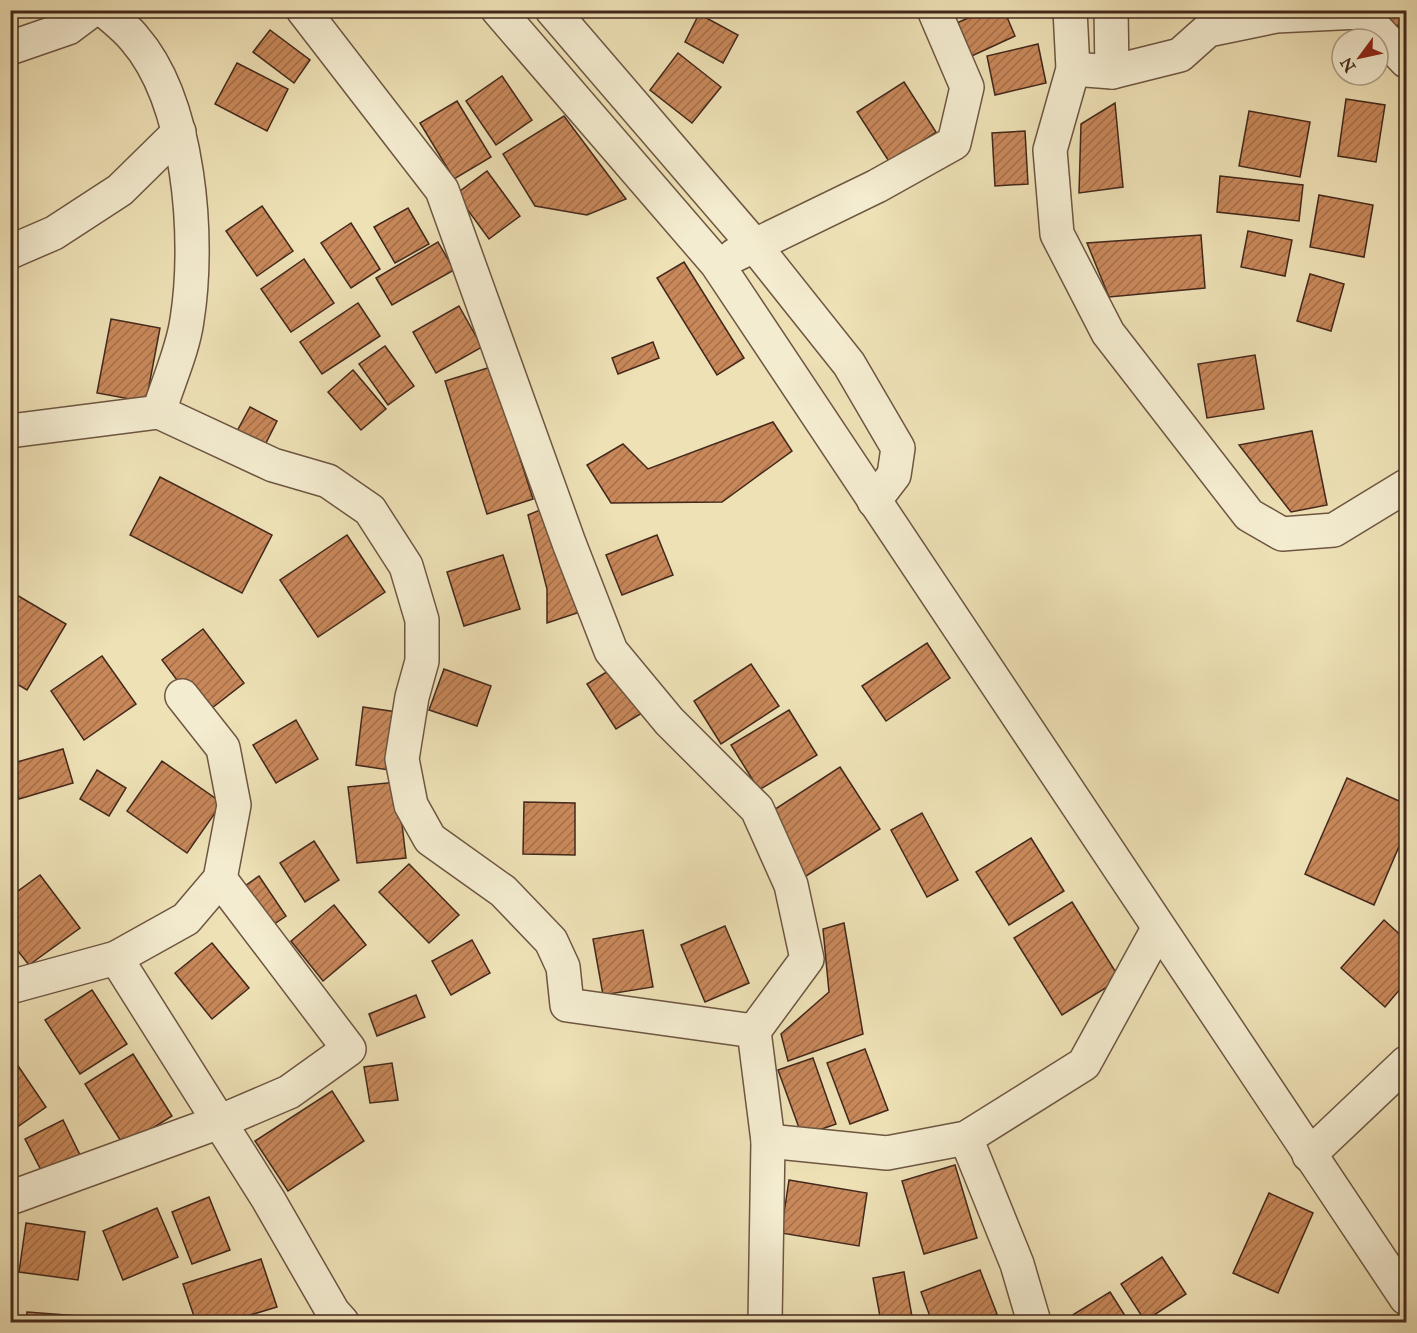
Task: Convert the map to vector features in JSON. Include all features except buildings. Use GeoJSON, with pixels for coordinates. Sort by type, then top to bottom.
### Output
{"type":"FeatureCollection","features":[{"type":"Feature","properties":{"kind":"street"},"geometry":{"type":"LineString","coordinates":[[10,48],[68,28],[92,10]]}},
{"type":"Feature","properties":{"kind":"street"},"geometry":{"type":"LineString","coordinates":[[104,10],[135,39],[165,88],[179,132],[188,187],[191,245],[187,321],[159,412]]}},
{"type":"Feature","properties":{"kind":"street"},"geometry":{"type":"LineString","coordinates":[[303,10],[442,190],[565,532],[611,651],[669,721],[757,809],[791,885],[807,959],[754,1031],[768,1141],[765,1323]]}},
{"type":"Feature","properties":{"kind":"street"},"geometry":{"type":"LineString","coordinates":[[498,10],[717,264],[1158,929],[1407,1298]]}},
{"type":"Feature","properties":{"kind":"street"},"geometry":{"type":"LineString","coordinates":[[552,10],[754,246],[849,364],[898,448],[894,475],[874,501]]}},
{"type":"Feature","properties":{"kind":"street"},"geometry":{"type":"LineString","coordinates":[[717,264],[877,186],[954,142],[967,87],[934,10]]}},
{"type":"Feature","properties":{"kind":"street"},"geometry":{"type":"LineString","coordinates":[[1070,10],[1073,69],[1050,150],[1057,234],[1108,333],[1249,515],[1282,534],[1334,530],[1407,486]]}},
{"type":"Feature","properties":{"kind":"street"},"geometry":{"type":"LineString","coordinates":[[1111,10],[1112,72]]}},
{"type":"Feature","properties":{"kind":"street"},"geometry":{"type":"LineString","coordinates":[[1073,69],[1112,72],[1180,56],[1208,30],[1276,16],[1360,11],[1407,61]]}},
{"type":"Feature","properties":{"kind":"street"},"geometry":{"type":"LineString","coordinates":[[10,252],[54,233],[120,190],[179,132]]}},
{"type":"Feature","properties":{"kind":"street"},"geometry":{"type":"LineString","coordinates":[[10,431],[159,412],[273,465],[328,481],[370,510],[406,566],[423,620],[422,661],[412,697],[402,759],[411,805],[430,839],[503,891],[551,941],[563,968],[567,1005],[754,1031]]}},
{"type":"Feature","properties":{"kind":"street"},"geometry":{"type":"LineString","coordinates":[[10,987],[116,958],[186,919],[220,879],[234,805],[223,748],[182,696]]}},
{"type":"Feature","properties":{"kind":"street"},"geometry":{"type":"LineString","coordinates":[[10,1198],[219,1122],[289,1092],[349,1049],[220,879]]}},
{"type":"Feature","properties":{"kind":"street"},"geometry":{"type":"LineString","coordinates":[[768,1141],[888,1153],[966,1138],[1084,1064],[1158,929]]}},
{"type":"Feature","properties":{"kind":"street"},"geometry":{"type":"LineString","coordinates":[[116,958],[268,1198],[333,1312],[342,1323]]}},
{"type":"Feature","properties":{"kind":"street"},"geometry":{"type":"LineString","coordinates":[[1310,1155],[1407,1063]]}},
{"type":"Feature","properties":{"kind":"street"},"geometry":{"type":"LineString","coordinates":[[966,1138],[1017,1264],[1034,1323]]}}]}
